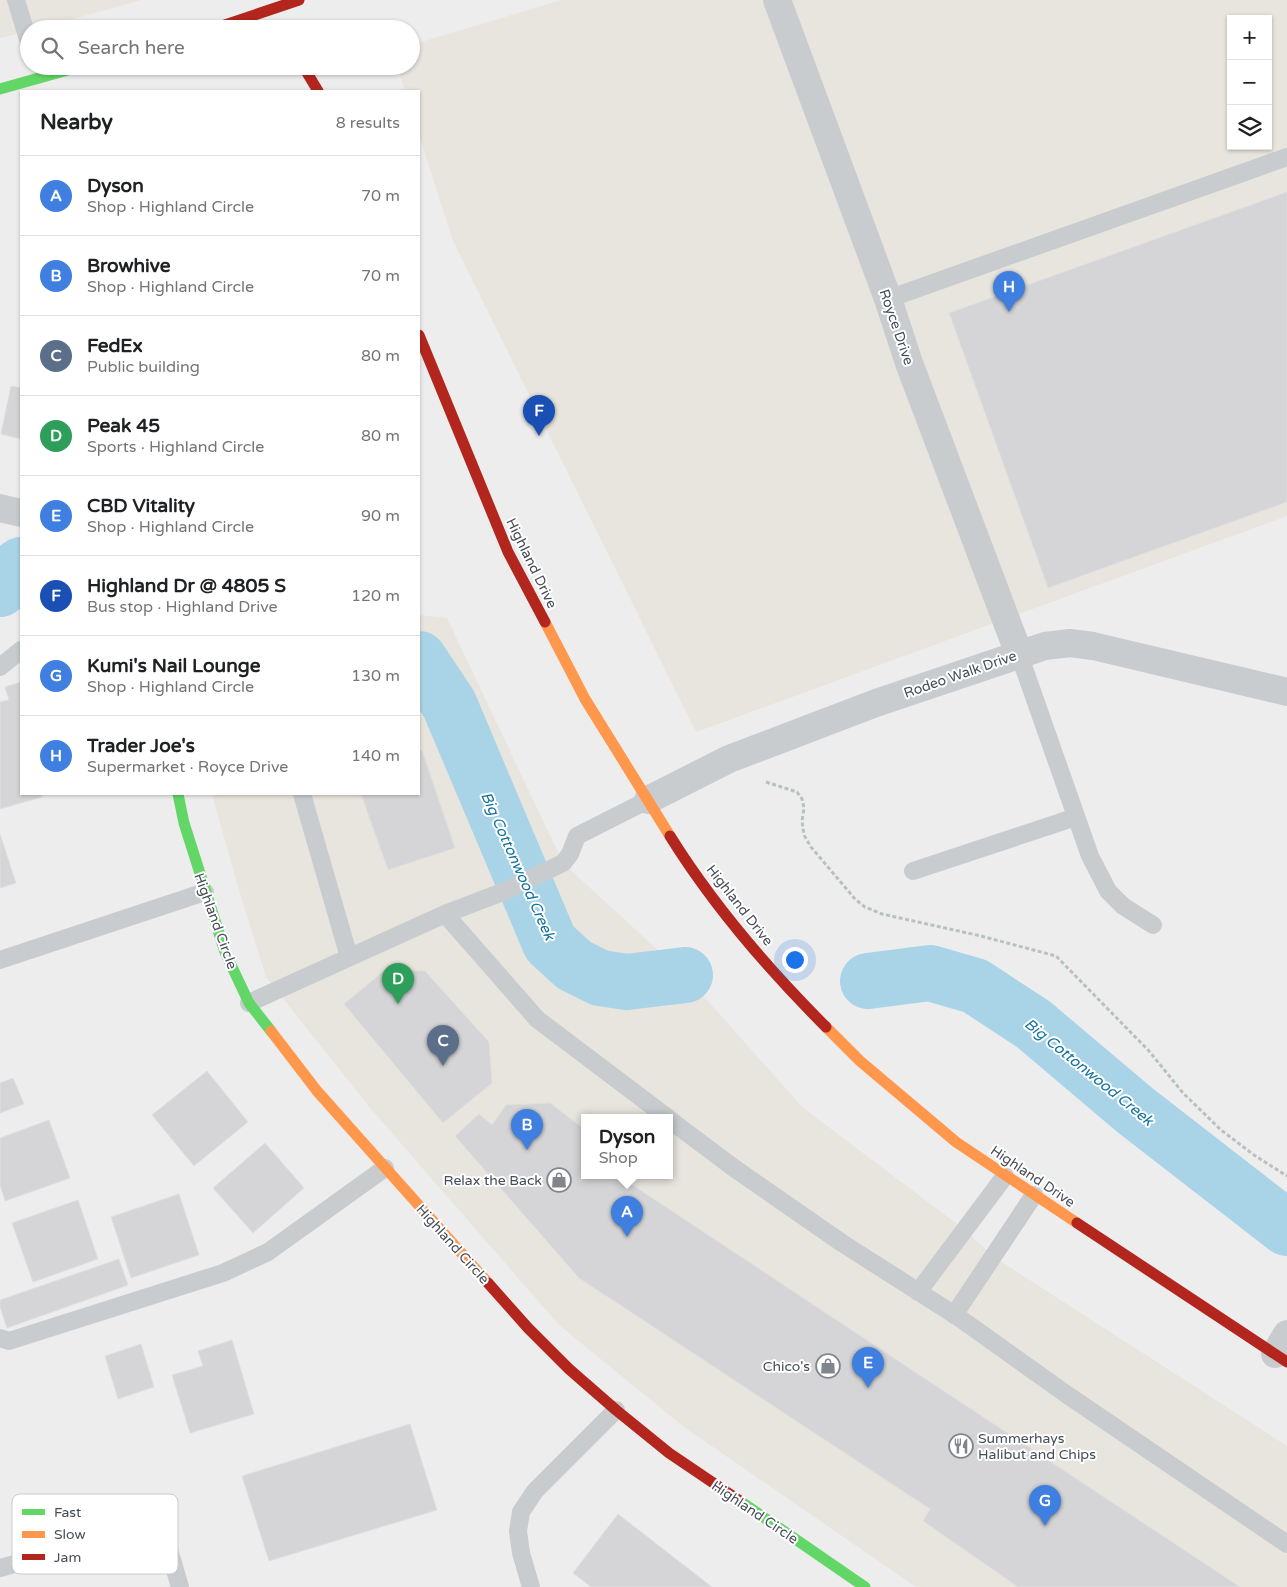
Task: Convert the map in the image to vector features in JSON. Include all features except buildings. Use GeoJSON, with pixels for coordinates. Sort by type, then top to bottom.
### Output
{"type":"FeatureCollection","features":[{"type":"Feature","properties":{"kind":"main road"},"geometry":{"type":"LineString","coordinates":[[241,20],[299,0]]}},
{"type":"Feature","properties":{"kind":"main road"},"geometry":{"type":"LineString","coordinates":[[0,89],[30,75]]}},
{"type":"Feature","properties":{"kind":"main road"},"geometry":{"type":"LineString","coordinates":[[308,75],[317,90]]}},
{"type":"Feature","properties":{"kind":"main road","name":"Highland Drive"},"geometry":{"type":"LineString","coordinates":[[420,337],[508,552],[585,699],[679,850],[765,962],[860,1061],[956,1142],[1034,1195],[1283,1350]]}},
{"type":"Feature","properties":{"kind":"main road","name":"Highland Circle"},"geometry":{"type":"LineString","coordinates":[[178,795],[184,823],[225,952],[249,1003],[317,1091],[528,1328],[569,1369],[669,1453],[865,1587]]}},
{"type":"Feature","properties":{"kind":"street","name":"Royce Drive"},"geometry":{"type":"LineString","coordinates":[[777,0],[888,299],[909,363],[1019,654]]}},
{"type":"Feature","properties":{"kind":"street"},"geometry":{"type":"LineString","coordinates":[[0,508],[20,513]]}},
{"type":"Feature","properties":{"kind":"street","name":"Rodeo Walk Drive"},"geometry":{"type":"LineString","coordinates":[[648,800],[728,759],[876,703],[1044,646],[1070,643],[1093,646],[1287,692]]}},
{"type":"Feature","properties":{"kind":"lane"},"geometry":{"type":"LineString","coordinates":[[16,0],[22,20]]}},
{"type":"Feature","properties":{"kind":"lane"},"geometry":{"type":"LineString","coordinates":[[888,299],[1287,157]]}},
{"type":"Feature","properties":{"kind":"lane"},"geometry":{"type":"LineString","coordinates":[[0,668],[20,651]]}},
{"type":"Feature","properties":{"kind":"lane"},"geometry":{"type":"LineString","coordinates":[[1019,654],[1090,856],[1108,891],[1123,906],[1153,925]]}},
{"type":"Feature","properties":{"kind":"lane"},"geometry":{"type":"LineString","coordinates":[[302,795],[349,957]]}},
{"type":"Feature","properties":{"kind":"lane"},"geometry":{"type":"LineString","coordinates":[[249,1003],[445,914],[505,891],[564,863],[570,854],[577,836],[648,800]]}},
{"type":"Feature","properties":{"kind":"lane"},"geometry":{"type":"LineString","coordinates":[[913,871],[1076,817]]}},
{"type":"Feature","properties":{"kind":"lane"},"geometry":{"type":"LineString","coordinates":[[0,960],[205,892]]}},
{"type":"Feature","properties":{"kind":"lane"},"geometry":{"type":"LineString","coordinates":[[445,914],[537,1019],[662,1114]]}},
{"type":"Feature","properties":{"kind":"lane"},"geometry":{"type":"LineString","coordinates":[[673,1122],[734,1168],[842,1243],[954,1315],[1066,1394],[1287,1544]]}},
{"type":"Feature","properties":{"kind":"lane"},"geometry":{"type":"LineString","coordinates":[[0,1338],[9,1341],[222,1273],[268,1252],[385,1168]]}},
{"type":"Feature","properties":{"kind":"lane"},"geometry":{"type":"LineString","coordinates":[[918,1292],[1005,1176]]}},
{"type":"Feature","properties":{"kind":"lane"},"geometry":{"type":"LineString","coordinates":[[954,1315],[1034,1195]]}},
{"type":"Feature","properties":{"kind":"lane"},"geometry":{"type":"LineString","coordinates":[[531,1587],[521,1553],[518,1531],[521,1512],[535,1491],[616,1410]]}},
{"type":"Feature","properties":{"kind":"lane"},"geometry":{"type":"LineString","coordinates":[[176,1574],[180,1587]]}},
{"type":"Feature","properties":{"kind":"path"},"geometry":{"type":"LineString","coordinates":[[766,782],[797,792],[802,799],[804,808],[802,821],[804,834],[811,847],[855,899],[865,907],[882,914],[981,936],[1056,956],[1149,1052],[1183,1093],[1221,1130],[1254,1155],[1287,1176]]}},
{"type":"Feature","properties":{"kind":"shaded area"},"geometry":{"type":"Polygon","coordinates":[[[0,0],[142,0],[69,20],[20,20],[20,33],[0,38],[0,0]]]}},
{"type":"Feature","properties":{"kind":"shaded area"},"geometry":{"type":"Polygon","coordinates":[[[562,0],[1287,0],[1287,516],[696,732],[453,241],[420,138],[420,90],[405,90],[400,75],[420,75],[420,42],[562,0]]]}},
{"type":"Feature","properties":{"kind":"shaded area"},"geometry":{"type":"Polygon","coordinates":[[[420,615],[447,618],[563,863],[685,975],[802,1107],[965,1230],[994,1257],[1287,1446],[1287,1587],[916,1587],[684,1427],[559,1325],[371,1109],[266,977],[212,795],[420,795],[420,615]]]}},
{"type":"Feature","properties":{"kind":"waterway","name":"Big Cottonwood Creek"},"geometry":{"type":"LineString","coordinates":[[0,589],[10,574],[20,566]]}},
{"type":"Feature","properties":{"kind":"waterway","name":"Big Cottonwood Creek"},"geometry":{"type":"LineString","coordinates":[[420,660],[449,704],[550,943],[574,965],[600,978],[627,982],[685,975]]}},
{"type":"Feature","properties":{"kind":"waterway","name":"Big Cottonwood Creek"},"geometry":{"type":"LineString","coordinates":[[868,981],[930,973],[975,986],[1033,1024],[1136,1111],[1287,1228]]}},
{"type":"Feature","properties":{"kind":"traffic: fast"},"geometry":{"type":"LineString","coordinates":[[0,89],[50,75]]}},
{"type":"Feature","properties":{"kind":"traffic: fast"},"geometry":{"type":"LineString","coordinates":[[178,795],[184,823],[225,952],[249,1003],[271,1031]]}},
{"type":"Feature","properties":{"kind":"traffic: fast"},"geometry":{"type":"LineString","coordinates":[[740,1501],[865,1587]]}},
{"type":"Feature","properties":{"kind":"traffic: slow"},"geometry":{"type":"LineString","coordinates":[[545,622],[585,699],[670,836]]}},
{"type":"Feature","properties":{"kind":"traffic: slow"},"geometry":{"type":"LineString","coordinates":[[826,1027],[860,1061],[956,1142],[1077,1223]]}},
{"type":"Feature","properties":{"kind":"traffic: slow"},"geometry":{"type":"LineString","coordinates":[[271,1031],[317,1091],[488,1283]]}},
{"type":"Feature","properties":{"kind":"traffic: jam"},"geometry":{"type":"LineString","coordinates":[[240,20],[299,0]]}},
{"type":"Feature","properties":{"kind":"traffic: jam"},"geometry":{"type":"LineString","coordinates":[[308,75],[317,90]]}},
{"type":"Feature","properties":{"kind":"traffic: jam"},"geometry":{"type":"LineString","coordinates":[[420,337],[508,552],[545,622]]}},
{"type":"Feature","properties":{"kind":"traffic: jam"},"geometry":{"type":"LineString","coordinates":[[670,836],[723,912],[763,960],[826,1027]]}},
{"type":"Feature","properties":{"kind":"traffic: jam"},"geometry":{"type":"LineString","coordinates":[[1077,1223],[1287,1362]]}},
{"type":"Feature","properties":{"kind":"traffic: jam"},"geometry":{"type":"LineString","coordinates":[[488,1283],[528,1328],[569,1369],[616,1410],[669,1453],[740,1501]]}},
{"type":"Feature","properties":{"kind":"place","name":"Trader Joe's"},"geometry":{"type":"Point","coordinates":[1009,312]}},
{"type":"Feature","properties":{"kind":"place","name":"Highland Dr @ 4805 S"},"geometry":{"type":"Point","coordinates":[539,436]}},
{"type":"Feature","properties":{"kind":"place","name":"Peak 45"},"geometry":{"type":"Point","coordinates":[398,1004]}},
{"type":"Feature","properties":{"kind":"place","name":"FedEx"},"geometry":{"type":"Point","coordinates":[443,1066]}},
{"type":"Feature","properties":{"kind":"place","name":"Browhive"},"geometry":{"type":"Point","coordinates":[527,1150]}},
{"type":"Feature","properties":{"kind":"place","name":"Relax the Back"},"geometry":{"type":"Point","coordinates":[559,1180]}},
{"type":"Feature","properties":{"kind":"place","name":"Dyson"},"geometry":{"type":"Point","coordinates":[627,1237]}},
{"type":"Feature","properties":{"kind":"place","name":"Chico's"},"geometry":{"type":"Point","coordinates":[828,1366]}},
{"type":"Feature","properties":{"kind":"place","name":"CBD Vitality"},"geometry":{"type":"Point","coordinates":[868,1388]}},
{"type":"Feature","properties":{"kind":"place","name":"Summerhays Halibut and Chips"},"geometry":{"type":"Point","coordinates":[961,1446]}},
{"type":"Feature","properties":{"kind":"place","name":"Kumi's Nail Lounge"},"geometry":{"type":"Point","coordinates":[1045,1526]}}]}
